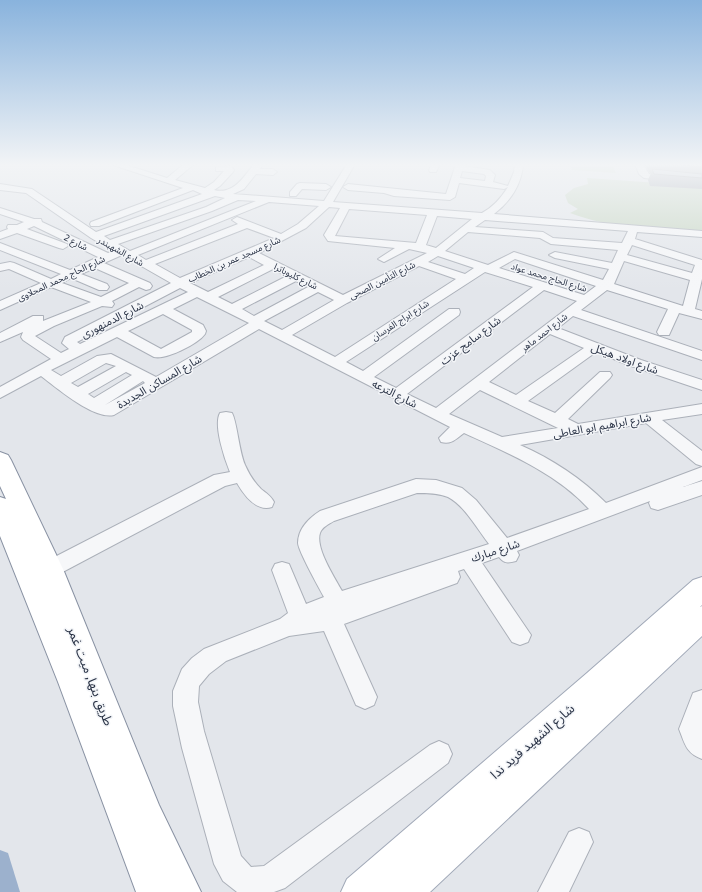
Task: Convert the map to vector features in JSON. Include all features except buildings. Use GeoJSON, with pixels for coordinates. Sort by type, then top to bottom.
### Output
{"type":"FeatureCollection","features":[{"type":"Feature","properties":{"kind":"highway","name":"طريق بنها, ميت غمر"},"geometry":{"type":"LineString","coordinates":[[0,460],[50,569],[137,821],[156,892]]}},
{"type":"Feature","properties":{"kind":"highway","name":"طريق بنها, ميت غمر"},"geometry":{"type":"LineString","coordinates":[[0,506],[74,682],[137,821],[181,892]]}},
{"type":"Feature","properties":{"kind":"main road","name":"شارع الشهيد فريد ندا"},"geometry":{"type":"LineString","coordinates":[[360,892],[598,683],[702,588]]}},
{"type":"Feature","properties":{"kind":"main road","name":"شارع الشهيد فريد ندا"},"geometry":{"type":"LineString","coordinates":[[404,892],[702,618]]}},
{"type":"Feature","properties":{"kind":"street"},"geometry":{"type":"LineString","coordinates":[[0,241],[17,229],[33,223],[41,218],[10,206]]}},
{"type":"Feature","properties":{"kind":"street","name":"شارع الشهبندر"},"geometry":{"type":"LineString","coordinates":[[50,206],[95,236],[174,280]]}},
{"type":"Feature","properties":{"kind":"street"},"geometry":{"type":"LineString","coordinates":[[84,228],[143,206]]}},
{"type":"Feature","properties":{"kind":"street"},"geometry":{"type":"LineString","coordinates":[[95,236],[178,206]]}},
{"type":"Feature","properties":{"kind":"street"},"geometry":{"type":"LineString","coordinates":[[109,244],[215,206]]}},
{"type":"Feature","properties":{"kind":"street","name":"شارع الحاج محمد المحلاوى"},"geometry":{"type":"LineString","coordinates":[[0,306],[107,257],[125,253],[226,216],[267,206]]}},
{"type":"Feature","properties":{"kind":"street","name":"شارع مسجد عمر بن الخطاب"},"geometry":{"type":"LineString","coordinates":[[174,280],[276,234],[300,219],[316,206]]}},
{"type":"Feature","properties":{"kind":"street","name":"شارع مسجد عمر بن الخطاب"},"geometry":{"type":"LineString","coordinates":[[174,280],[226,267],[248,252],[296,230],[312,218],[317,206]]}},
{"type":"Feature","properties":{"kind":"street"},"geometry":{"type":"LineString","coordinates":[[329,206],[430,219]]}},
{"type":"Feature","properties":{"kind":"street"},"geometry":{"type":"LineString","coordinates":[[379,206],[702,234]]}},
{"type":"Feature","properties":{"kind":"street","name":"شارع التأمين الصحى"},"geometry":{"type":"LineString","coordinates":[[282,335],[343,300],[438,252],[492,206]]}},
{"type":"Feature","properties":{"kind":"street"},"geometry":{"type":"LineString","coordinates":[[209,208],[226,216],[253,219],[276,234]]}},
{"type":"Feature","properties":{"kind":"street"},"geometry":{"type":"LineString","coordinates":[[345,208],[329,237],[336,240],[420,247],[542,286],[634,296],[702,315]]}},
{"type":"Feature","properties":{"kind":"street"},"geometry":{"type":"LineString","coordinates":[[3,214],[21,210]]}},
{"type":"Feature","properties":{"kind":"street","name":"شارع 2"},"geometry":{"type":"LineString","coordinates":[[3,214],[46,226],[68,244],[107,257]]}},
{"type":"Feature","properties":{"kind":"street"},"geometry":{"type":"LineString","coordinates":[[416,222],[430,219],[481,215],[624,249],[650,265],[700,268]]}},
{"type":"Feature","properties":{"kind":"street"},"geometry":{"type":"LineString","coordinates":[[146,264],[253,219]]}},
{"type":"Feature","properties":{"kind":"street"},"geometry":{"type":"LineString","coordinates":[[420,247],[430,219]]}},
{"type":"Feature","properties":{"kind":"street"},"geometry":{"type":"LineString","coordinates":[[0,223],[68,244]]}},
{"type":"Feature","properties":{"kind":"street"},"geometry":{"type":"LineString","coordinates":[[466,229],[543,230]]}},
{"type":"Feature","properties":{"kind":"street"},"geometry":{"type":"LineString","coordinates":[[543,230],[548,240],[664,252],[700,268]]}},
{"type":"Feature","properties":{"kind":"street"},"geometry":{"type":"LineString","coordinates":[[555,254],[624,249],[680,237],[702,238]]}},
{"type":"Feature","properties":{"kind":"street"},"geometry":{"type":"LineString","coordinates":[[650,265],[680,237]]}},
{"type":"Feature","properties":{"kind":"street"},"geometry":{"type":"LineString","coordinates":[[0,241],[49,252]]}},
{"type":"Feature","properties":{"kind":"street"},"geometry":{"type":"LineString","coordinates":[[0,241],[32,259],[103,287]]}},
{"type":"Feature","properties":{"kind":"street"},"geometry":{"type":"LineString","coordinates":[[560,241],[555,254],[544,264],[597,292]]}},
{"type":"Feature","properties":{"kind":"street"},"geometry":{"type":"LineString","coordinates":[[362,254],[367,242]]}},
{"type":"Feature","properties":{"kind":"street"},"geometry":{"type":"LineString","coordinates":[[32,259],[68,244]]}},
{"type":"Feature","properties":{"kind":"street"},"geometry":{"type":"LineString","coordinates":[[384,259],[408,245]]}},
{"type":"Feature","properties":{"kind":"street","name":"شارع احمد ماهر"},"geometry":{"type":"LineString","coordinates":[[437,415],[597,292],[624,249]]}},
{"type":"Feature","properties":{"kind":"street","name":"شارع كليوباترا"},"geometry":{"type":"LineString","coordinates":[[248,252],[343,300]]}},
{"type":"Feature","properties":{"kind":"street","name":"شارع ابراج الفرسان"},"geometry":{"type":"LineString","coordinates":[[336,362],[464,278],[501,262],[511,255],[544,264]]}},
{"type":"Feature","properties":{"kind":"street"},"geometry":{"type":"LineString","coordinates":[[418,262],[464,278]]}},
{"type":"Feature","properties":{"kind":"street","name":"شارع الحاج محمد عواد"},"geometry":{"type":"LineString","coordinates":[[501,262],[597,292]]}},
{"type":"Feature","properties":{"kind":"street"},"geometry":{"type":"LineString","coordinates":[[94,263],[126,276],[163,294]]}},
{"type":"Feature","properties":{"kind":"street"},"geometry":{"type":"LineString","coordinates":[[0,268],[10,265],[51,283],[121,309],[144,285]]}},
{"type":"Feature","properties":{"kind":"street"},"geometry":{"type":"LineString","coordinates":[[42,322],[28,334],[28,337],[65,348],[117,331],[163,309],[273,265]]}},
{"type":"Feature","properties":{"kind":"street"},"geometry":{"type":"LineString","coordinates":[[664,332],[681,309],[700,268]]}},
{"type":"Feature","properties":{"kind":"street"},"geometry":{"type":"LineString","coordinates":[[86,296],[126,276]]}},
{"type":"Feature","properties":{"kind":"street"},"geometry":{"type":"LineString","coordinates":[[231,310],[296,276]]}},
{"type":"Feature","properties":{"kind":"street"},"geometry":{"type":"LineString","coordinates":[[0,338],[144,285],[174,280]]}},
{"type":"Feature","properties":{"kind":"street","name":"شارع الدمنهورى"},"geometry":{"type":"LineString","coordinates":[[0,393],[41,370],[65,348],[121,309],[163,294],[174,280]]}},
{"type":"Feature","properties":{"kind":"street","name":"شارع الترعه"},"geometry":{"type":"LineString","coordinates":[[174,280],[437,415],[527,455],[555,471],[582,490],[603,512]]}},
{"type":"Feature","properties":{"kind":"street","name":"شارع سامح عزت"},"geometry":{"type":"LineString","coordinates":[[397,394],[542,286]]}},
{"type":"Feature","properties":{"kind":"street","name":"شارع المساكن الجديدة"},"geometry":{"type":"LineString","coordinates":[[41,370],[93,405],[102,410],[108,411],[318,287]]}},
{"type":"Feature","properties":{"kind":"street"},"geometry":{"type":"LineString","coordinates":[[117,331],[159,354],[167,352],[198,334],[200,331],[198,328],[163,309]]}},
{"type":"Feature","properties":{"kind":"street"},"geometry":{"type":"LineString","coordinates":[[571,311],[702,356]]}},
{"type":"Feature","properties":{"kind":"street"},"geometry":{"type":"LineString","coordinates":[[364,377],[454,312]]}},
{"type":"Feature","properties":{"kind":"street"},"geometry":{"type":"LineString","coordinates":[[42,322],[65,348]]}},
{"type":"Feature","properties":{"kind":"street","name":"شارع اولاد هيكل"},"geometry":{"type":"LineString","coordinates":[[549,328],[594,347],[702,385]]}},
{"type":"Feature","properties":{"kind":"street"},"geometry":{"type":"LineString","coordinates":[[518,401],[594,347]]}},
{"type":"Feature","properties":{"kind":"street"},"geometry":{"type":"LineString","coordinates":[[60,383],[106,358],[114,358],[157,383]]}},
{"type":"Feature","properties":{"kind":"street"},"geometry":{"type":"LineString","coordinates":[[77,394],[127,366]]}},
{"type":"Feature","properties":{"kind":"street"},"geometry":{"type":"LineString","coordinates":[[93,405],[143,375]]}},
{"type":"Feature","properties":{"kind":"street"},"geometry":{"type":"LineString","coordinates":[[557,420],[605,375]]}},
{"type":"Feature","properties":{"kind":"street"},"geometry":{"type":"LineString","coordinates":[[478,383],[577,430]]}},
{"type":"Feature","properties":{"kind":"street","name":"شارع ابراهيم ابو العاطى"},"geometry":{"type":"LineString","coordinates":[[502,443],[702,409]]}},
{"type":"Feature","properties":{"kind":"street"},"geometry":{"type":"LineString","coordinates":[[226,417],[228,440],[239,471],[250,491],[265,502]]}},
{"type":"Feature","properties":{"kind":"street"},"geometry":{"type":"LineString","coordinates":[[649,417],[702,460]]}},
{"type":"Feature","properties":{"kind":"street"},"geometry":{"type":"LineString","coordinates":[[447,438],[462,426]]}},
{"type":"Feature","properties":{"kind":"street"},"geometry":{"type":"LineString","coordinates":[[50,569],[239,471]]}},
{"type":"Feature","properties":{"kind":"street","name":"شارع مبارك"},"geometry":{"type":"LineString","coordinates":[[330,609],[474,568],[506,552],[702,473]]}},
{"type":"Feature","properties":{"kind":"street"},"geometry":{"type":"LineString","coordinates":[[365,697],[330,609],[308,544],[310,533],[316,523],[327,516],[416,486],[436,487],[455,493],[469,505],[506,552]]}},
{"type":"Feature","properties":{"kind":"street","name":"شارع مبارك"},"geometry":{"type":"LineString","coordinates":[[439,754],[274,877],[263,882],[253,883],[239,877],[229,864],[198,763],[184,698],[192,676],[198,667],[218,653],[294,621],[310,625],[330,609],[702,488]]}},
{"type":"Feature","properties":{"kind":"street"},"geometry":{"type":"LineString","coordinates":[[474,568],[520,635]]}},
{"type":"Feature","properties":{"kind":"street"},"geometry":{"type":"LineString","coordinates":[[282,570],[294,621]]}},
{"type":"Feature","properties":{"kind":"street"},"geometry":{"type":"LineString","coordinates":[[702,702],[692,729],[696,739],[702,746]]}},
{"type":"Feature","properties":{"kind":"street"},"geometry":{"type":"LineString","coordinates":[[553,892],[579,842]]}},
{"type":"Feature","properties":{"kind":"green space"},"geometry":{"type":"Polygon","coordinates":[[[572,206],[702,206],[702,232],[652,229],[619,225],[570,213],[578,209],[572,206]]]}},
{"type":"Feature","properties":{"kind":"waterway"},"geometry":{"type":"LineString","coordinates":[[0,861],[8,892]]}}]}
